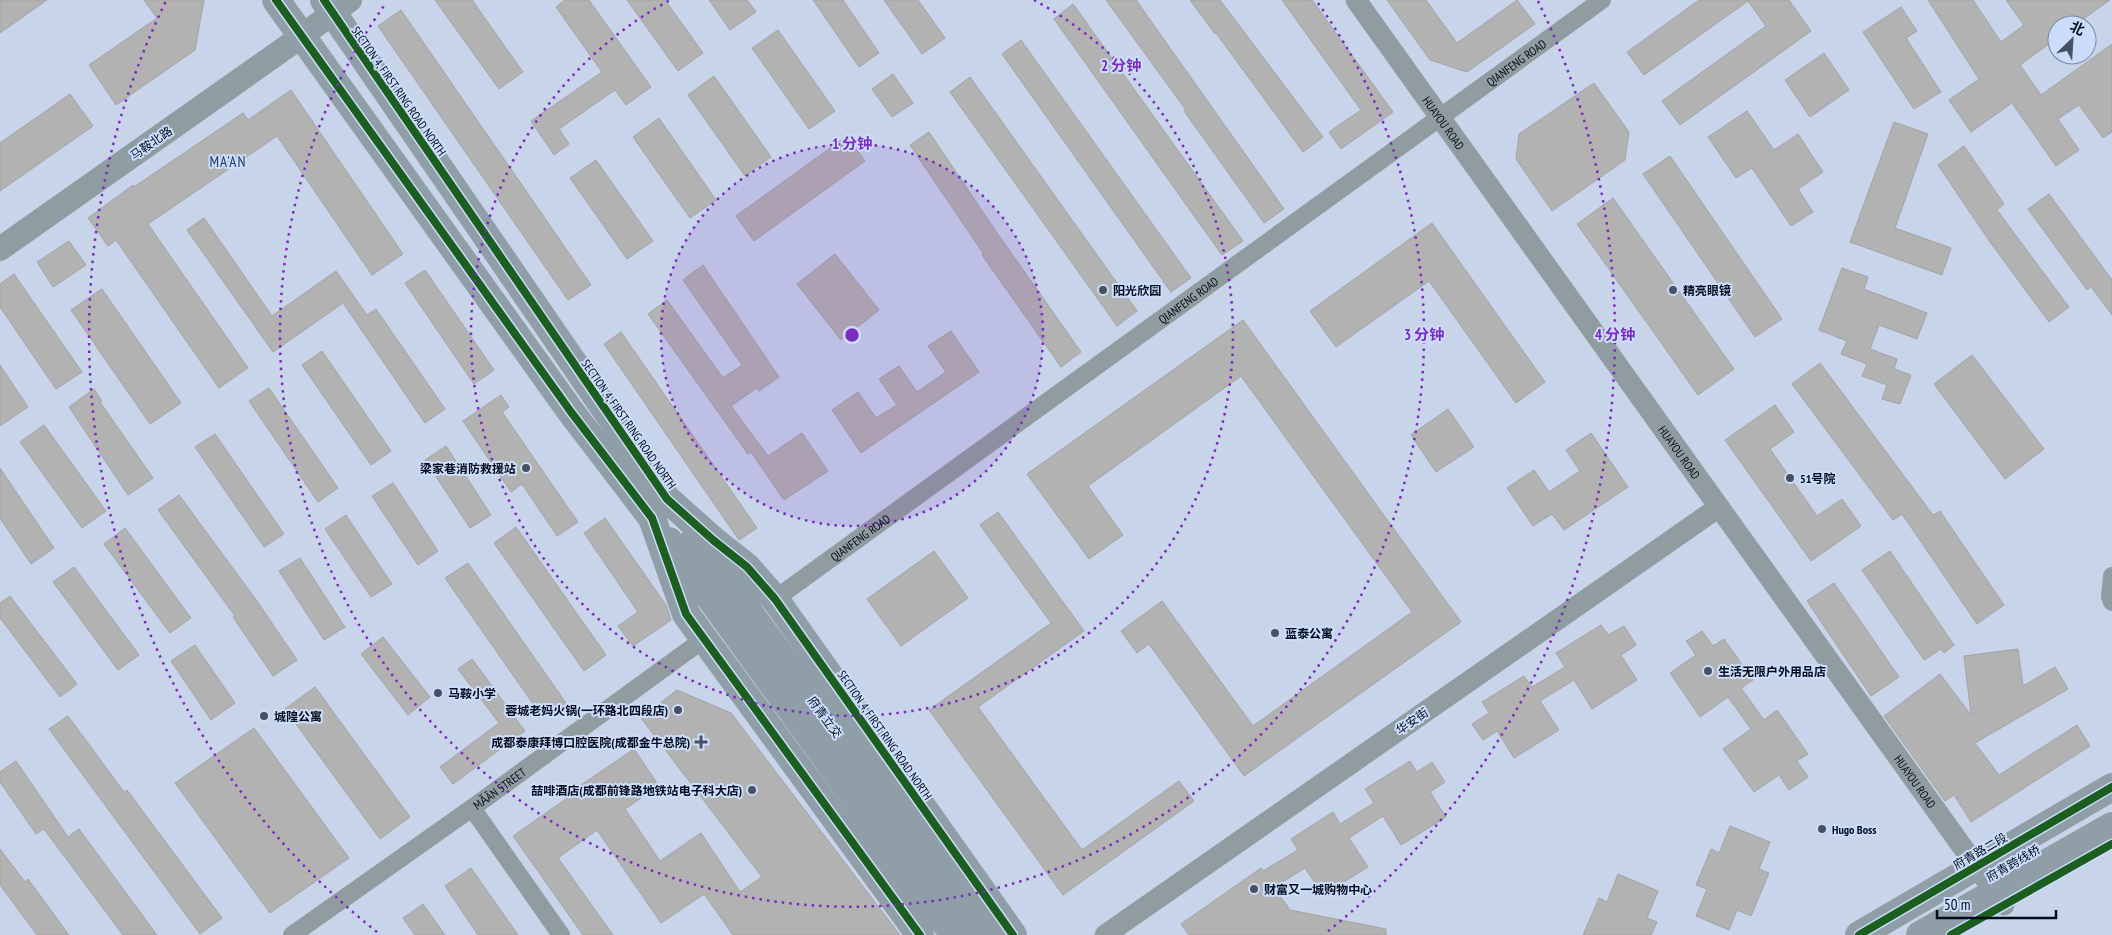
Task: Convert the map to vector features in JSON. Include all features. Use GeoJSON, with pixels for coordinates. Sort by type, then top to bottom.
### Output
{"type":"FeatureCollection","features":[{"type":"Feature","properties":{"kind":"main road","name":"SECTION 4, FIRST RING ROAD NORTH"},"geometry":{"type":"LineString","coordinates":[[276,0],[571,412],[659,508],[713,540],[747,567],[775,599],[1013,935]]}},
{"type":"Feature","properties":{"kind":"main road","name":"SECTION 4, FIRST RING ROAD NORTH"},"geometry":{"type":"LineString","coordinates":[[335,4],[659,508],[686,614],[920,935]]}},
{"type":"Feature","properties":{"kind":"main road","name":"马鞍北路"},"geometry":{"type":"LineString","coordinates":[[0,249],[302,36],[335,4]]}},
{"type":"Feature","properties":{"kind":"main road","name":"府青立交"},"geometry":{"type":"LineString","coordinates":[[659,508],[954,935]]}},
{"type":"Feature","properties":{"kind":"main road","name":"府青立交"},"geometry":{"type":"LineString","coordinates":[[659,508],[984,935]]}},
{"type":"Feature","properties":{"kind":"main road","name":"府青路二段"},"geometry":{"type":"LineString","coordinates":[[1859,935],[2112,787]]}},
{"type":"Feature","properties":{"kind":"main road","name":"府青跨线桥"},"geometry":{"type":"LineString","coordinates":[[1888,935],[2112,806]]}},
{"type":"Feature","properties":{"kind":"main road","name":"府青跨线桥"},"geometry":{"type":"LineString","coordinates":[[1920,935],[2112,826]]}},
{"type":"Feature","properties":{"kind":"main road"},"geometry":{"type":"LineString","coordinates":[[1951,935],[2112,844]]}},
{"type":"Feature","properties":{"kind":"street","name":"HUAYOU ROAD"},"geometry":{"type":"LineString","coordinates":[[1356,0],[2004,905]]}},
{"type":"Feature","properties":{"kind":"street","name":"QIANFENG ROAD"},"geometry":{"type":"LineString","coordinates":[[775,599],[1602,0]]}},
{"type":"Feature","properties":{"kind":"street","name":"华安街"},"geometry":{"type":"LineString","coordinates":[[1105,935],[1719,507]]}},
{"type":"Feature","properties":{"kind":"street"},"geometry":{"type":"LineString","coordinates":[[2112,576],[2110,597],[2112,602]]}},
{"type":"Feature","properties":{"kind":"street","name":"MǍĀN STREET"},"geometry":{"type":"LineString","coordinates":[[292,935],[472,808],[704,639]]}},
{"type":"Feature","properties":{"kind":"street"},"geometry":{"type":"LineString","coordinates":[[472,808],[561,935]]}},
{"type":"Feature","properties":{"kind":"building"},"geometry":{"type":"Polygon","coordinates":[[[0,0],[47,0],[0,33],[0,0]]]}},
{"type":"Feature","properties":{"kind":"building"},"geometry":{"type":"Polygon","coordinates":[[[144,0],[204,0],[195,50],[116,105],[89,65],[157,18],[144,0]]]}},
{"type":"Feature","properties":{"kind":"building"},"geometry":{"type":"Polygon","coordinates":[[[435,0],[472,0],[523,72],[499,89],[435,0]]]}},
{"type":"Feature","properties":{"kind":"building"},"geometry":{"type":"Polygon","coordinates":[[[565,0],[589,0],[651,87],[626,105],[615,90],[559,129],[569,144],[554,155],[531,121],[602,72],[556,7],[565,0]]]}},
{"type":"Feature","properties":{"kind":"building"},"geometry":{"type":"Polygon","coordinates":[[[627,0],[665,0],[703,53],[678,71],[627,0]]]}},
{"type":"Feature","properties":{"kind":"building"},"geometry":{"type":"Polygon","coordinates":[[[709,0],[747,0],[756,12],[730,30],[709,0]]]}},
{"type":"Feature","properties":{"kind":"building"},"geometry":{"type":"Polygon","coordinates":[[[813,0],[843,0],[879,53],[859,67],[813,0]]]}},
{"type":"Feature","properties":{"kind":"building"},"geometry":{"type":"Polygon","coordinates":[[[884,0],[918,0],[945,38],[922,54],[884,0]]]}},
{"type":"Feature","properties":{"kind":"building"},"geometry":{"type":"Polygon","coordinates":[[[1106,0],[1136,0],[1284,209],[1264,223],[1184,111],[1186,110],[1106,0]]]}},
{"type":"Feature","properties":{"kind":"building"},"geometry":{"type":"Polygon","coordinates":[[[1190,0],[1220,0],[1323,137],[1303,152],[1190,0]]]}},
{"type":"Feature","properties":{"kind":"building"},"geometry":{"type":"Polygon","coordinates":[[[1282,0],[1312,0],[1393,112],[1341,149],[1329,132],[1361,110],[1282,0]]]}},
{"type":"Feature","properties":{"kind":"building"},"geometry":{"type":"Polygon","coordinates":[[[1387,0],[1426,0],[1457,43],[1517,0],[1535,24],[1467,72],[1430,60],[1387,0]]]}},
{"type":"Feature","properties":{"kind":"building"},"geometry":{"type":"Polygon","coordinates":[[[1699,0],[1789,0],[1811,31],[1680,125],[1662,101],[1766,26],[1748,1],[1644,75],[1627,52],[1699,0]]]}},
{"type":"Feature","properties":{"kind":"building"},"geometry":{"type":"Polygon","coordinates":[[[1928,0],[1973,0],[2001,42],[2024,25],[2006,0],[2110,0],[2089,15],[2047,15],[2047,45],[2020,65],[2041,95],[2083,65],[2097,65],[2097,55],[2112,44],[2112,132],[2103,138],[2079,105],[2058,119],[2079,150],[2056,166],[2012,103],[1971,132],[1949,100],[1979,79],[1928,0]]]}},
{"type":"Feature","properties":{"kind":"building"},"geometry":{"type":"Polygon","coordinates":[[[1073,4],[1243,241],[1222,255],[1054,19],[1073,4]]]}},
{"type":"Feature","properties":{"kind":"building"},"geometry":{"type":"Polygon","coordinates":[[[1901,7],[1917,31],[1906,38],[1941,92],[1914,109],[1863,32],[1901,7]]]}},
{"type":"Feature","properties":{"kind":"building"},"geometry":{"type":"Polygon","coordinates":[[[401,10],[591,285],[568,300],[378,26],[401,10]]]}},
{"type":"Feature","properties":{"kind":"building"},"geometry":{"type":"Polygon","coordinates":[[[778,30],[835,111],[809,129],[752,48],[778,30]]]}},
{"type":"Feature","properties":{"kind":"building"},"geometry":{"type":"Polygon","coordinates":[[[1021,40],[1191,278],[1171,292],[1002,54],[1021,40]]]}},
{"type":"Feature","properties":{"kind":"building"},"geometry":{"type":"Polygon","coordinates":[[[1824,53],[1849,90],[1810,117],[1785,80],[1824,53]]]}},
{"type":"Feature","properties":{"kind":"building"},"geometry":{"type":"Polygon","coordinates":[[[893,74],[913,103],[892,117],[872,89],[893,74]]]}},
{"type":"Feature","properties":{"kind":"building"},"geometry":{"type":"Polygon","coordinates":[[[714,76],[771,157],[745,176],[688,95],[714,76]]]}},
{"type":"Feature","properties":{"kind":"building"},"geometry":{"type":"Polygon","coordinates":[[[970,77],[1137,311],[1117,326],[950,92],[970,77]]]}},
{"type":"Feature","properties":{"kind":"building"},"geometry":{"type":"Polygon","coordinates":[[[1594,83],[1629,132],[1625,160],[1552,211],[1516,159],[1519,134],[1594,83]]]}},
{"type":"Feature","properties":{"kind":"building"},"geometry":{"type":"Polygon","coordinates":[[[291,90],[403,254],[372,275],[277,136],[148,224],[248,368],[219,388],[116,240],[108,246],[88,218],[133,185],[134,187],[243,113],[248,120],[291,90]]]}},
{"type":"Feature","properties":{"kind":"building"},"geometry":{"type":"Polygon","coordinates":[[[70,94],[93,126],[0,191],[0,143],[70,94]]]}},
{"type":"Feature","properties":{"kind":"building"},"geometry":{"type":"Polygon","coordinates":[[[1747,111],[1774,150],[1798,134],[1823,172],[1798,189],[1813,212],[1791,226],[1752,168],[1736,178],[1708,137],[1747,111]]]}},
{"type":"Feature","properties":{"kind":"building"},"geometry":{"type":"Polygon","coordinates":[[[659,118],[716,200],[690,218],[633,137],[659,118]]]}},
{"type":"Feature","properties":{"kind":"building"},"geometry":{"type":"Polygon","coordinates":[[[1894,122],[1928,134],[1895,228],[1951,248],[1942,275],[1850,242],[1894,122]]]}},
{"type":"Feature","properties":{"kind":"building"},"geometry":{"type":"Polygon","coordinates":[[[929,132],[1081,352],[1061,367],[982,255],[983,253],[910,145],[929,132]]]}},
{"type":"Feature","properties":{"kind":"building"},"geometry":{"type":"Polygon","coordinates":[[[847,136],[865,161],[754,241],[736,216],[847,136]]]}},
{"type":"Feature","properties":{"kind":"building"},"geometry":{"type":"Polygon","coordinates":[[[1964,146],[2004,204],[1997,210],[2069,307],[2049,322],[1990,242],[1938,165],[1964,146]]]}},
{"type":"Feature","properties":{"kind":"building"},"geometry":{"type":"Polygon","coordinates":[[[1670,156],[1782,319],[1755,337],[1643,174],[1670,156]]]}},
{"type":"Feature","properties":{"kind":"building"},"geometry":{"type":"Polygon","coordinates":[[[596,160],[653,241],[627,259],[570,178],[596,160]]]}},
{"type":"Feature","properties":{"kind":"building"},"geometry":{"type":"Polygon","coordinates":[[[2049,194],[2112,280],[2112,315],[2091,287],[2087,290],[2028,209],[2049,194]]]}},
{"type":"Feature","properties":{"kind":"building"},"geometry":{"type":"Polygon","coordinates":[[[1613,198],[1734,369],[1698,395],[1577,224],[1613,198]]]}},
{"type":"Feature","properties":{"kind":"building"},"geometry":{"type":"Polygon","coordinates":[[[204,218],[272,316],[336,271],[367,315],[376,309],[445,409],[425,423],[343,303],[273,352],[187,230],[204,218]]]}},
{"type":"Feature","properties":{"kind":"building"},"geometry":{"type":"Polygon","coordinates":[[[1432,223],[1545,382],[1516,403],[1429,281],[1336,347],[1310,311],[1432,223]]]}},
{"type":"Feature","properties":{"kind":"building"},"geometry":{"type":"Polygon","coordinates":[[[69,241],[86,265],[53,287],[37,262],[69,241]]]}},
{"type":"Feature","properties":{"kind":"building"},"geometry":{"type":"Polygon","coordinates":[[[835,254],[879,310],[841,340],[797,284],[835,254]]]}},
{"type":"Feature","properties":{"kind":"building"},"geometry":{"type":"Polygon","coordinates":[[[703,265],[779,377],[759,391],[757,388],[731,406],[768,456],[802,433],[828,471],[784,500],[751,452],[748,454],[648,314],[667,300],[723,378],[742,365],[683,280],[703,265]]]}},
{"type":"Feature","properties":{"kind":"building"},"geometry":{"type":"Polygon","coordinates":[[[1842,268],[1868,277],[1864,289],[1927,313],[1917,339],[1879,325],[1870,349],[1897,359],[1894,369],[1911,375],[1900,404],[1882,399],[1887,385],[1862,376],[1867,364],[1841,354],[1847,341],[1819,330],[1842,268]]]}},
{"type":"Feature","properties":{"kind":"building"},"geometry":{"type":"Polygon","coordinates":[[[425,270],[494,370],[474,384],[405,283],[425,270]]]}},
{"type":"Feature","properties":{"kind":"building"},"geometry":{"type":"Polygon","coordinates":[[[14,274],[82,372],[56,389],[0,307],[0,284],[14,274]]]}},
{"type":"Feature","properties":{"kind":"building"},"geometry":{"type":"Polygon","coordinates":[[[102,289],[181,403],[150,424],[71,310],[102,289]]]}},
{"type":"Feature","properties":{"kind":"building"},"geometry":{"type":"Polygon","coordinates":[[[1243,320],[1461,622],[1244,776],[1149,644],[1137,653],[1121,631],[1162,601],[1253,726],[1412,612],[1241,376],[1088,486],[1123,535],[1089,559],[1027,474],[1243,320]]]}},
{"type":"Feature","properties":{"kind":"building"},"geometry":{"type":"Polygon","coordinates":[[[951,331],[979,372],[861,453],[832,410],[858,392],[876,418],[897,405],[879,379],[899,366],[917,392],[946,372],[928,346],[951,331]]]}},
{"type":"Feature","properties":{"kind":"building"},"geometry":{"type":"Polygon","coordinates":[[[621,332],[757,528],[739,540],[604,344],[621,332]]]}},
{"type":"Feature","properties":{"kind":"building"},"geometry":{"type":"Polygon","coordinates":[[[322,351],[391,451],[371,465],[302,365],[322,351]]]}},
{"type":"Feature","properties":{"kind":"building"},"geometry":{"type":"Polygon","coordinates":[[[1972,355],[2044,449],[2005,479],[1934,384],[1972,355]]]}},
{"type":"Feature","properties":{"kind":"building"},"geometry":{"type":"Polygon","coordinates":[[[1820,363],[1933,515],[1940,511],[2004,605],[1977,624],[1902,514],[1893,520],[1792,384],[1820,363]]]}},
{"type":"Feature","properties":{"kind":"building"},"geometry":{"type":"Polygon","coordinates":[[[0,365],[28,407],[0,426],[0,365]]]}},
{"type":"Feature","properties":{"kind":"building"},"geometry":{"type":"Polygon","coordinates":[[[269,388],[338,488],[318,502],[249,401],[269,388]]]}},
{"type":"Feature","properties":{"kind":"building"},"geometry":{"type":"Polygon","coordinates":[[[94,389],[102,401],[100,402],[153,478],[128,495],[69,407],[94,389]]]}},
{"type":"Feature","properties":{"kind":"building"},"geometry":{"type":"Polygon","coordinates":[[[501,395],[509,407],[502,412],[578,522],[557,536],[522,484],[511,492],[463,421],[501,395]]]}},
{"type":"Feature","properties":{"kind":"building"},"geometry":{"type":"Polygon","coordinates":[[[1775,405],[1794,432],[1770,449],[1817,516],[1842,499],[1861,526],[1811,561],[1725,440],[1775,405]]]}},
{"type":"Feature","properties":{"kind":"building"},"geometry":{"type":"Polygon","coordinates":[[[1448,409],[1474,447],[1436,472],[1411,435],[1448,409]]]}},
{"type":"Feature","properties":{"kind":"building"},"geometry":{"type":"Polygon","coordinates":[[[44,425],[106,511],[82,528],[20,442],[44,425]]]}},
{"type":"Feature","properties":{"kind":"building"},"geometry":{"type":"Polygon","coordinates":[[[1591,433],[1628,487],[1564,530],[1552,514],[1533,526],[1507,488],[1534,470],[1549,492],[1580,471],[1566,450],[1591,433]]]}},
{"type":"Feature","properties":{"kind":"building"},"geometry":{"type":"Polygon","coordinates":[[[215,434],[284,534],[264,547],[195,447],[215,434]]]}},
{"type":"Feature","properties":{"kind":"building"},"geometry":{"type":"Polygon","coordinates":[[[446,446],[491,515],[470,528],[425,460],[446,446]]]}},
{"type":"Feature","properties":{"kind":"building"},"geometry":{"type":"Polygon","coordinates":[[[0,468],[54,548],[31,564],[0,518],[0,468]]]}},
{"type":"Feature","properties":{"kind":"building"},"geometry":{"type":"Polygon","coordinates":[[[393,483],[438,551],[418,565],[372,496],[393,483]]]}},
{"type":"Feature","properties":{"kind":"building"},"geometry":{"type":"Polygon","coordinates":[[[179,495],[257,601],[297,660],[273,676],[233,617],[235,616],[158,510],[179,495]]]}},
{"type":"Feature","properties":{"kind":"building"},"geometry":{"type":"Polygon","coordinates":[[[998,512],[1084,631],[978,707],[1082,850],[1179,781],[1194,801],[1063,895],[929,710],[1051,623],[980,525],[998,512]]]}},
{"type":"Feature","properties":{"kind":"building"},"geometry":{"type":"Polygon","coordinates":[[[346,515],[392,584],[371,597],[325,529],[346,515]]]}},
{"type":"Feature","properties":{"kind":"building"},"geometry":{"type":"Polygon","coordinates":[[[605,518],[666,605],[671,620],[633,646],[618,626],[638,612],[584,533],[605,518]]]}},
{"type":"Feature","properties":{"kind":"building"},"geometry":{"type":"Polygon","coordinates":[[[516,527],[606,655],[584,671],[494,543],[516,527]]]}},
{"type":"Feature","properties":{"kind":"building"},"geometry":{"type":"Polygon","coordinates":[[[125,528],[191,618],[170,633],[104,544],[125,528]]]}},
{"type":"Feature","properties":{"kind":"building"},"geometry":{"type":"Polygon","coordinates":[[[934,551],[968,598],[901,646],[867,599],[934,551]]]}},
{"type":"Feature","properties":{"kind":"building"},"geometry":{"type":"Polygon","coordinates":[[[1890,551],[1954,645],[1944,653],[1941,649],[1924,660],[1862,570],[1890,551]]]}},
{"type":"Feature","properties":{"kind":"building"},"geometry":{"type":"Polygon","coordinates":[[[300,558],[345,627],[324,640],[279,571],[300,558]]]}},
{"type":"Feature","properties":{"kind":"building"},"geometry":{"type":"Polygon","coordinates":[[[468,563],[566,703],[543,718],[445,578],[468,563]]]}},
{"type":"Feature","properties":{"kind":"building"},"geometry":{"type":"Polygon","coordinates":[[[74,567],[139,655],[118,670],[53,582],[74,567]]]}},
{"type":"Feature","properties":{"kind":"building"},"geometry":{"type":"Polygon","coordinates":[[[1834,583],[1899,677],[1871,696],[1807,601],[1834,583]]]}},
{"type":"Feature","properties":{"kind":"building"},"geometry":{"type":"Polygon","coordinates":[[[10,596],[77,684],[60,697],[0,618],[0,603],[10,596]]]}},
{"type":"Feature","properties":{"kind":"building"},"geometry":{"type":"Polygon","coordinates":[[[1601,625],[1608,635],[1624,626],[1636,645],[1621,655],[1637,680],[1592,709],[1574,680],[1540,701],[1559,730],[1514,758],[1497,731],[1483,740],[1472,724],[1489,713],[1482,702],[1524,676],[1532,687],[1565,667],[1556,653],[1601,625]]]}},
{"type":"Feature","properties":{"kind":"building"},"geometry":{"type":"Polygon","coordinates":[[[1702,631],[1713,646],[1724,639],[1753,680],[1741,688],[1764,720],[1777,710],[1808,754],[1797,761],[1808,777],[1789,790],[1779,775],[1754,792],[1723,749],[1751,729],[1728,697],[1700,717],[1670,673],[1696,655],[1686,641],[1702,631]]]}},
{"type":"Feature","properties":{"kind":"building"},"geometry":{"type":"Polygon","coordinates":[[[383,637],[430,697],[408,715],[361,654],[383,637]]]}},
{"type":"Feature","properties":{"kind":"building"},"geometry":{"type":"Polygon","coordinates":[[[195,645],[235,703],[211,720],[171,661],[195,645]]]}},
{"type":"Feature","properties":{"kind":"building"},"geometry":{"type":"Polygon","coordinates":[[[2018,649],[2023,686],[2055,667],[2068,689],[1975,743],[1999,775],[2077,725],[2090,746],[1971,822],[1954,795],[1945,801],[1884,716],[1940,674],[1971,715],[1964,656],[2018,649]]]}},
{"type":"Feature","properties":{"kind":"building"},"geometry":{"type":"Polygon","coordinates":[[[472,659],[525,731],[453,784],[440,767],[499,723],[458,669],[472,659]]]}},
{"type":"Feature","properties":{"kind":"building"},"geometry":{"type":"Polygon","coordinates":[[[315,687],[410,817],[380,839],[285,709],[315,687]]]}},
{"type":"Feature","properties":{"kind":"building"},"geometry":{"type":"Polygon","coordinates":[[[677,690],[731,713],[900,935],[733,935],[704,894],[661,923],[597,830],[558,858],[613,935],[583,935],[513,836],[573,794],[572,791],[634,749],[659,786],[625,809],[660,861],[701,833],[740,892],[762,877],[641,718],[677,690]]]}},
{"type":"Feature","properties":{"kind":"building"},"geometry":{"type":"Polygon","coordinates":[[[68,716],[124,792],[127,790],[222,918],[200,934],[49,729],[68,716]]]}},
{"type":"Feature","properties":{"kind":"building"},"geometry":{"type":"Polygon","coordinates":[[[254,728],[349,858],[270,913],[175,783],[254,728]]]}},
{"type":"Feature","properties":{"kind":"building"},"geometry":{"type":"Polygon","coordinates":[[[16,761],[68,837],[79,829],[157,935],[123,935],[44,829],[36,834],[0,782],[0,772],[16,761]]]}},
{"type":"Feature","properties":{"kind":"building"},"geometry":{"type":"Polygon","coordinates":[[[1410,761],[1417,772],[1432,762],[1445,782],[1430,792],[1446,817],[1401,845],[1383,816],[1349,838],[1368,867],[1323,895],[1305,868],[1274,887],[1290,910],[1386,929],[1386,935],[1189,935],[1181,924],[1261,868],[1263,871],[1298,850],[1291,839],[1333,812],[1340,824],[1374,803],[1365,789],[1410,761]]]}},
{"type":"Feature","properties":{"kind":"building"},"geometry":{"type":"Polygon","coordinates":[[[1730,826],[1770,842],[1759,869],[1769,873],[1751,916],[1737,910],[1729,930],[1696,916],[1707,889],[1696,885],[1711,849],[1719,853],[1730,826]]]}},
{"type":"Feature","properties":{"kind":"building"},"geometry":{"type":"Polygon","coordinates":[[[0,849],[25,882],[28,879],[69,935],[37,935],[0,885],[0,849]]]}},
{"type":"Feature","properties":{"kind":"building"},"geometry":{"type":"Polygon","coordinates":[[[471,868],[518,935],[478,935],[445,886],[471,868]]]}},
{"type":"Feature","properties":{"kind":"building"},"geometry":{"type":"Polygon","coordinates":[[[1618,874],[1658,891],[1647,918],[1657,922],[1651,935],[1583,935],[1599,898],[1607,902],[1618,874]]]}},
{"type":"Feature","properties":{"kind":"building"},"geometry":{"type":"Polygon","coordinates":[[[423,904],[445,935],[415,935],[403,918],[423,904]]]}},
{"type":"Feature","properties":{"kind":"cycle path"},"geometry":{"type":"LineString","coordinates":[[276,0],[571,412],[652,518],[686,614],[920,935]]}},
{"type":"Feature","properties":{"kind":"cycle path"},"geometry":{"type":"LineString","coordinates":[[324,0],[667,499],[747,567],[775,599],[1013,935]]}},
{"type":"Feature","properties":{"kind":"cycle path"},"geometry":{"type":"LineString","coordinates":[[1859,935],[2112,787]]}},
{"type":"Feature","properties":{"kind":"cycle path"},"geometry":{"type":"LineString","coordinates":[[1951,935],[2112,844]]}},
{"type":"Feature","properties":{"kind":"place","name":"阳光欣园"},"geometry":{"type":"Point","coordinates":[1103,290]}},
{"type":"Feature","properties":{"kind":"place","name":"精亮眼镜"},"geometry":{"type":"Point","coordinates":[1673,290]}},
{"type":"Feature","properties":{"kind":"place","name":"梁家巷消防救援站"},"geometry":{"type":"Point","coordinates":[526,468]}},
{"type":"Feature","properties":{"kind":"place","name":"51号院"},"geometry":{"type":"Point","coordinates":[1790,478]}},
{"type":"Feature","properties":{"kind":"place","name":"蓝泰公寓"},"geometry":{"type":"Point","coordinates":[1275,633]}},
{"type":"Feature","properties":{"kind":"place","name":"生活无限户外用品店"},"geometry":{"type":"Point","coordinates":[1708,671]}},
{"type":"Feature","properties":{"kind":"place","name":"马鞍小学"},"geometry":{"type":"Point","coordinates":[438,693]}},
{"type":"Feature","properties":{"kind":"place","name":"蓉城老妈火锅(一环路北四段店)"},"geometry":{"type":"Point","coordinates":[678,710]}},
{"type":"Feature","properties":{"kind":"place","name":"城隍公寓"},"geometry":{"type":"Point","coordinates":[264,716]}},
{"type":"Feature","properties":{"kind":"place","name":"成都泰康拜博口腔医院(成都金牛总院)"},"geometry":{"type":"Point","coordinates":[701,742]}},
{"type":"Feature","properties":{"kind":"place","name":"喆啡酒店(成都前锋路地铁站电子科大店)"},"geometry":{"type":"Point","coordinates":[752,790]}},
{"type":"Feature","properties":{"kind":"place","name":"Hugo Boss"},"geometry":{"type":"Point","coordinates":[1822,829]}},
{"type":"Feature","properties":{"kind":"place","name":"财富又一城购物中心"},"geometry":{"type":"Point","coordinates":[1254,889]}},
{"type":"Feature","properties":{"kind":"district","name":"MA'AN"},"geometry":{"type":"Point","coordinates":[228,161]}}]}
